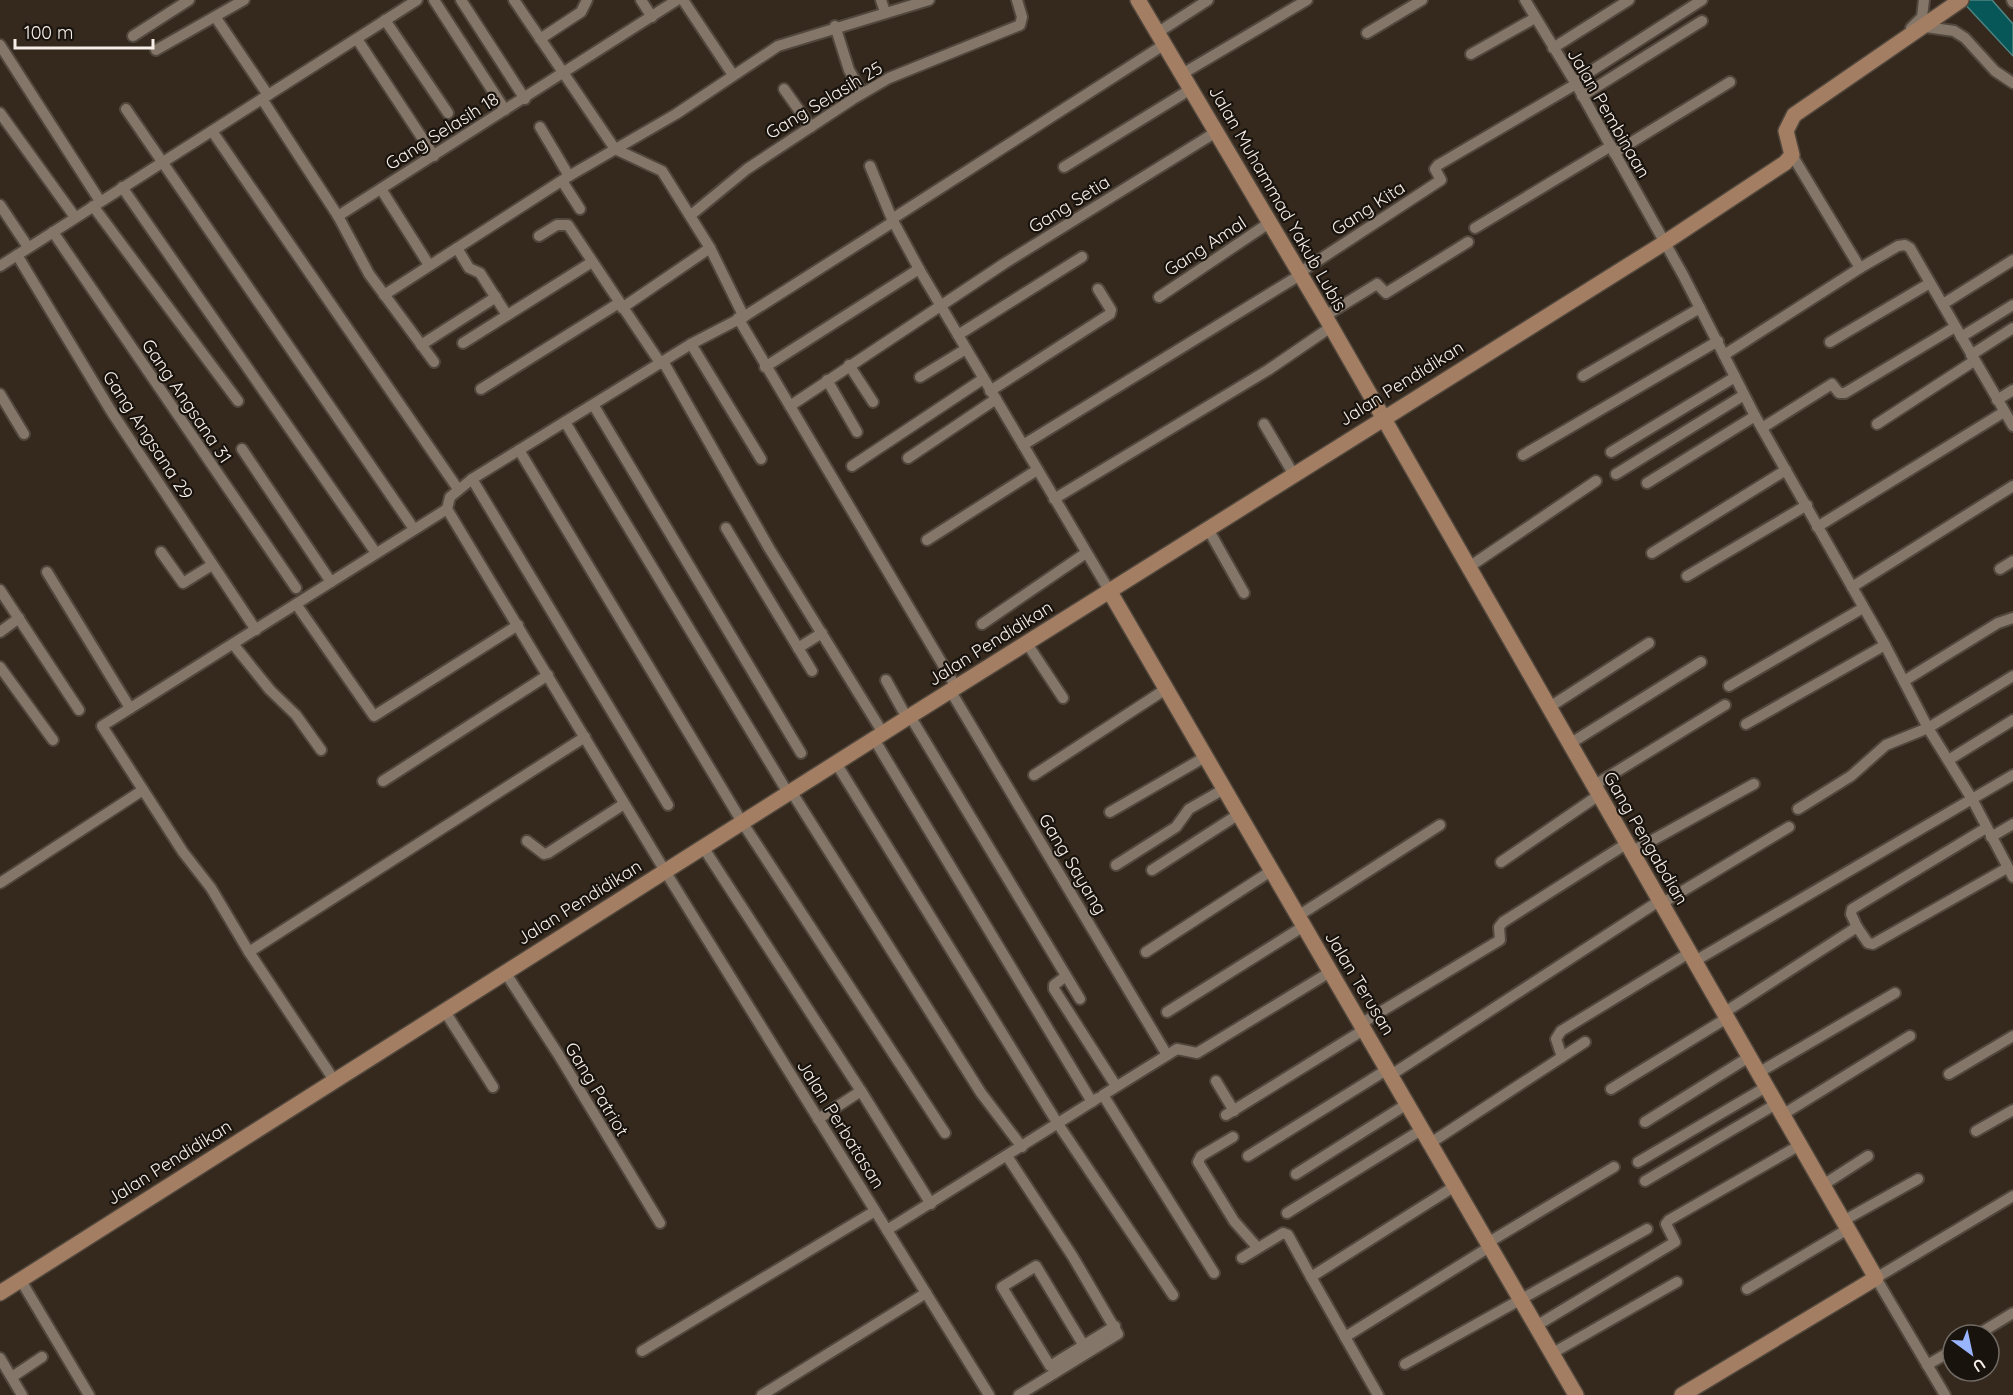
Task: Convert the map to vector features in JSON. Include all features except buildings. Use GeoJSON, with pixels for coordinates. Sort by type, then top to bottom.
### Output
{"type":"FeatureCollection","features":[{"type":"Feature","properties":{"kind":"main road","name":"Jalan Muhammad Yakub Lubis"},"geometry":{"type":"LineString","coordinates":[[1138,0],[1382,418]]}},
{"type":"Feature","properties":{"kind":"main road"},"geometry":{"type":"LineString","coordinates":[[1792,155],[1786,131],[1794,115],[1926,27],[1961,0]]}},
{"type":"Feature","properties":{"kind":"main road","name":"Jalan Pendidikan"},"geometry":{"type":"LineString","coordinates":[[0,1293],[1026,642],[1110,592],[1382,418],[1664,243],[1785,164],[1792,155]]}},
{"type":"Feature","properties":{"kind":"main road","name":"Gang Pengabdian"},"geometry":{"type":"LineString","coordinates":[[1382,418],[1548,708],[1571,743],[1628,848],[1876,1278]]}},
{"type":"Feature","properties":{"kind":"main road","name":"Jalan Terusan"},"geometry":{"type":"LineString","coordinates":[[1110,592],[1576,1395]]}},
{"type":"Feature","properties":{"kind":"main road"},"geometry":{"type":"LineString","coordinates":[[1682,1395],[1876,1278]]}},
{"type":"Feature","properties":{"kind":"street"},"geometry":{"type":"LineString","coordinates":[[133,36],[189,0]]}},
{"type":"Feature","properties":{"kind":"street"},"geometry":{"type":"LineString","coordinates":[[156,50],[216,18],[244,0]]}},
{"type":"Feature","properties":{"kind":"street"},"geometry":{"type":"LineString","coordinates":[[0,266],[416,0]]}},
{"type":"Feature","properties":{"kind":"street"},"geometry":{"type":"LineString","coordinates":[[434,0],[505,110]]}},
{"type":"Feature","properties":{"kind":"street"},"geometry":{"type":"LineString","coordinates":[[460,0],[525,99]]}},
{"type":"Feature","properties":{"kind":"street"},"geometry":{"type":"LineString","coordinates":[[514,0],[615,149]]}},
{"type":"Feature","properties":{"kind":"street"},"geometry":{"type":"LineString","coordinates":[[540,39],[581,12],[587,0]]}},
{"type":"Feature","properties":{"kind":"street"},"geometry":{"type":"LineString","coordinates":[[641,0],[652,17]]}},
{"type":"Feature","properties":{"kind":"street","name":"Gang Selasih 18"},"geometry":{"type":"LineString","coordinates":[[338,216],[678,0]]}},
{"type":"Feature","properties":{"kind":"street"},"geometry":{"type":"LineString","coordinates":[[682,0],[733,75]]}},
{"type":"Feature","properties":{"kind":"street"},"geometry":{"type":"LineString","coordinates":[[881,0],[885,12]]}},
{"type":"Feature","properties":{"kind":"street"},"geometry":{"type":"LineString","coordinates":[[384,294],[565,179],[676,114],[783,42],[929,0]]}},
{"type":"Feature","properties":{"kind":"street","name":"Gang Selasih 25"},"geometry":{"type":"LineString","coordinates":[[691,215],[747,169],[862,93],[889,78],[1022,22],[1017,0]]}},
{"type":"Feature","properties":{"kind":"street"},"geometry":{"type":"LineString","coordinates":[[334,1080],[249,952],[211,888],[183,852],[102,726],[447,509],[450,497],[472,479],[594,406],[691,344],[741,317],[892,220],[1161,38],[1208,0]]}},
{"type":"Feature","properties":{"kind":"street"},"geometry":{"type":"LineString","coordinates":[[1182,74],[1307,0]]}},
{"type":"Feature","properties":{"kind":"street"},"geometry":{"type":"LineString","coordinates":[[1367,33],[1422,0]]}},
{"type":"Feature","properties":{"kind":"street","name":"Jalan Pembinaan"},"geometry":{"type":"LineString","coordinates":[[1525,0],[1575,83],[1700,308],[1755,416],[1885,645],[1928,728],[1950,759],[2010,867]]}},
{"type":"Feature","properties":{"kind":"street"},"geometry":{"type":"LineString","coordinates":[[1553,48],[1629,0]]}},
{"type":"Feature","properties":{"kind":"street"},"geometry":{"type":"LineString","coordinates":[[1575,83],[1702,0]]}},
{"type":"Feature","properties":{"kind":"street"},"geometry":{"type":"LineString","coordinates":[[1892,50],[1891,41],[1894,37],[1916,25],[1922,17],[1924,0]]}},
{"type":"Feature","properties":{"kind":"street"},"geometry":{"type":"LineString","coordinates":[[216,18],[384,294],[434,362]]}},
{"type":"Feature","properties":{"kind":"street"},"geometry":{"type":"LineString","coordinates":[[1471,54],[1535,18]]}},
{"type":"Feature","properties":{"kind":"street"},"geometry":{"type":"LineString","coordinates":[[385,20],[448,113]]}},
{"type":"Feature","properties":{"kind":"street"},"geometry":{"type":"LineString","coordinates":[[1582,96],[1702,21]]}},
{"type":"Feature","properties":{"kind":"street"},"geometry":{"type":"LineString","coordinates":[[835,26],[849,70],[862,93]]}},
{"type":"Feature","properties":{"kind":"street"},"geometry":{"type":"LineString","coordinates":[[1926,27],[1958,33],[1995,71],[2013,83]]}},
{"type":"Feature","properties":{"kind":"street"},"geometry":{"type":"LineString","coordinates":[[357,39],[434,156]]}},
{"type":"Feature","properties":{"kind":"street"},"geometry":{"type":"LineString","coordinates":[[0,45],[97,204],[238,401]]}},
{"type":"Feature","properties":{"kind":"street"},"geometry":{"type":"LineString","coordinates":[[1475,228],[1730,82]]}},
{"type":"Feature","properties":{"kind":"street","name":"Gang Kita"},"geometry":{"type":"LineString","coordinates":[[1300,274],[1441,180],[1435,169],[1438,165],[1575,83]]}},
{"type":"Feature","properties":{"kind":"street"},"geometry":{"type":"LineString","coordinates":[[784,89],[811,127]]}},
{"type":"Feature","properties":{"kind":"street"},"geometry":{"type":"LineString","coordinates":[[1064,167],[1191,89]]}},
{"type":"Feature","properties":{"kind":"street"},"geometry":{"type":"LineString","coordinates":[[126,109],[164,161],[414,529]]}},
{"type":"Feature","properties":{"kind":"street"},"geometry":{"type":"LineString","coordinates":[[0,113],[75,218]]}},
{"type":"Feature","properties":{"kind":"street"},"geometry":{"type":"LineString","coordinates":[[540,127],[580,209]]}},
{"type":"Feature","properties":{"kind":"street"},"geometry":{"type":"LineString","coordinates":[[212,131],[458,489]]}},
{"type":"Feature","properties":{"kind":"street","name":"Gang Setia"},"geometry":{"type":"LineString","coordinates":[[789,406],[941,305],[1216,132]]}},
{"type":"Feature","properties":{"kind":"street","name":"Gang Sayang"},"geometry":{"type":"LineString","coordinates":[[615,149],[658,167],[691,215],[710,248],[765,367],[1167,1055]]}},
{"type":"Feature","properties":{"kind":"street"},"geometry":{"type":"LineString","coordinates":[[1792,155],[1860,268]]}},
{"type":"Feature","properties":{"kind":"street"},"geometry":{"type":"LineString","coordinates":[[870,166],[892,220],[919,269],[1110,592]]}},
{"type":"Feature","properties":{"kind":"street"},"geometry":{"type":"LineString","coordinates":[[122,188],[376,553]]}},
{"type":"Feature","properties":{"kind":"street"},"geometry":{"type":"LineString","coordinates":[[381,189],[429,265]]}},
{"type":"Feature","properties":{"kind":"street"},"geometry":{"type":"LineString","coordinates":[[0,205],[28,247]]}},
{"type":"Feature","properties":{"kind":"street","name":"Gang Amal"},"geometry":{"type":"LineString","coordinates":[[1159,297],[1269,224]]}},
{"type":"Feature","properties":{"kind":"street"},"geometry":{"type":"LineString","coordinates":[[539,236],[557,225],[568,225],[662,363],[822,633],[878,736],[1092,1102]]}},
{"type":"Feature","properties":{"kind":"street","name":"Gang Angsana 31"},"geometry":{"type":"LineString","coordinates":[[52,232],[296,588]]}},
{"type":"Feature","properties":{"kind":"street"},"geometry":{"type":"LineString","coordinates":[[1054,499],[1268,370],[1377,284],[1386,293],[1468,242]]}},
{"type":"Feature","properties":{"kind":"street"},"geometry":{"type":"LineString","coordinates":[[1724,355],[1860,268],[1898,246],[1905,245],[1930,283],[2013,426]]}},
{"type":"Feature","properties":{"kind":"street"},"geometry":{"type":"LineString","coordinates":[[457,248],[469,268],[478,270],[507,315]]}},
{"type":"Feature","properties":{"kind":"street"},"geometry":{"type":"LineString","coordinates":[[481,388],[621,306],[710,248]]}},
{"type":"Feature","properties":{"kind":"street","name":"Gang Angsana 29"},"geometry":{"type":"LineString","coordinates":[[17,255],[111,411],[256,630]]}},
{"type":"Feature","properties":{"kind":"street"},"geometry":{"type":"LineString","coordinates":[[958,335],[1082,257]]}},
{"type":"Feature","properties":{"kind":"street"},"geometry":{"type":"LineString","coordinates":[[1942,304],[2013,260]]}},
{"type":"Feature","properties":{"kind":"street"},"geometry":{"type":"LineString","coordinates":[[463,343],[592,262]]}},
{"type":"Feature","properties":{"kind":"street"},"geometry":{"type":"LineString","coordinates":[[765,367],[919,269]]}},
{"type":"Feature","properties":{"kind":"street"},"geometry":{"type":"LineString","coordinates":[[1023,445],[1300,274]]}},
{"type":"Feature","properties":{"kind":"street"},"geometry":{"type":"LineString","coordinates":[[1830,342],[1930,283]]}},
{"type":"Feature","properties":{"kind":"street"},"geometry":{"type":"LineString","coordinates":[[908,458],[993,395],[1110,314],[1111,310],[1098,289]]}},
{"type":"Feature","properties":{"kind":"street"},"geometry":{"type":"LineString","coordinates":[[421,345],[496,297]]}},
{"type":"Feature","properties":{"kind":"street"},"geometry":{"type":"LineString","coordinates":[[1762,428],[1832,384],[1839,393],[1845,393],[2013,305]]}},
{"type":"Feature","properties":{"kind":"street"},"geometry":{"type":"LineString","coordinates":[[1583,376],[1700,308]]}},
{"type":"Feature","properties":{"kind":"street"},"geometry":{"type":"LineString","coordinates":[[1877,424],[2013,328]]}},
{"type":"Feature","properties":{"kind":"street"},"geometry":{"type":"LineString","coordinates":[[1523,454],[1718,341]]}},
{"type":"Feature","properties":{"kind":"street"},"geometry":{"type":"LineString","coordinates":[[691,344],[761,459]]}},
{"type":"Feature","properties":{"kind":"street"},"geometry":{"type":"LineString","coordinates":[[920,377],[966,349]]}},
{"type":"Feature","properties":{"kind":"street"},"geometry":{"type":"LineString","coordinates":[[849,365],[873,402]]}},
{"type":"Feature","properties":{"kind":"street"},"geometry":{"type":"LineString","coordinates":[[1611,452],[1735,378]]}},
{"type":"Feature","properties":{"kind":"street"},"geometry":{"type":"LineString","coordinates":[[852,466],[984,379]]}},
{"type":"Feature","properties":{"kind":"street"},"geometry":{"type":"LineString","coordinates":[[827,380],[857,432]]}},
{"type":"Feature","properties":{"kind":"street"},"geometry":{"type":"LineString","coordinates":[[1997,400],[2013,390]]}},
{"type":"Feature","properties":{"kind":"street"},"geometry":{"type":"LineString","coordinates":[[0,394],[24,434]]}},
{"type":"Feature","properties":{"kind":"street"},"geometry":{"type":"LineString","coordinates":[[1616,474],[1744,395]]}},
{"type":"Feature","properties":{"kind":"street"},"geometry":{"type":"LineString","coordinates":[[594,406],[801,753]]}},
{"type":"Feature","properties":{"kind":"street"},"geometry":{"type":"LineString","coordinates":[[1817,527],[2004,412]]}},
{"type":"Feature","properties":{"kind":"street"},"geometry":{"type":"LineString","coordinates":[[1647,483],[1755,416]]}},
{"type":"Feature","properties":{"kind":"street"},"geometry":{"type":"LineString","coordinates":[[565,422],[789,792],[981,1094],[1022,1147]]}},
{"type":"Feature","properties":{"kind":"street"},"geometry":{"type":"LineString","coordinates":[[1264,424],[1294,475]]}},
{"type":"Feature","properties":{"kind":"street"},"geometry":{"type":"LineString","coordinates":[[242,449],[331,582]]}},
{"type":"Feature","properties":{"kind":"street"},"geometry":{"type":"LineString","coordinates":[[519,450],[742,822],[945,1133]]}},
{"type":"Feature","properties":{"kind":"street"},"geometry":{"type":"LineString","coordinates":[[927,540],[1037,470]]}},
{"type":"Feature","properties":{"kind":"street"},"geometry":{"type":"LineString","coordinates":[[1653,553],[1786,470]]}},
{"type":"Feature","properties":{"kind":"street"},"geometry":{"type":"LineString","coordinates":[[472,479],[668,805]]}},
{"type":"Feature","properties":{"kind":"street"},"geometry":{"type":"LineString","coordinates":[[1471,570],[1493,557],[1495,550],[1596,481]]}},
{"type":"Feature","properties":{"kind":"street"},"geometry":{"type":"LineString","coordinates":[[1852,587],[2013,486]]}},
{"type":"Feature","properties":{"kind":"street"},"geometry":{"type":"LineString","coordinates":[[1687,576],[1807,505]]}},
{"type":"Feature","properties":{"kind":"street","name":"Jalan Perbatasan"},"geometry":{"type":"LineString","coordinates":[[447,509],[624,804],[989,1395]]}},
{"type":"Feature","properties":{"kind":"street"},"geometry":{"type":"LineString","coordinates":[[726,528],[812,671]]}},
{"type":"Feature","properties":{"kind":"street"},"geometry":{"type":"LineString","coordinates":[[1208,529],[1244,593]]}},
{"type":"Feature","properties":{"kind":"street"},"geometry":{"type":"LineString","coordinates":[[161,552],[183,583],[212,565]]}},
{"type":"Feature","properties":{"kind":"street"},"geometry":{"type":"LineString","coordinates":[[982,624],[1086,552]]}},
{"type":"Feature","properties":{"kind":"street"},"geometry":{"type":"LineString","coordinates":[[2000,569],[2013,561]]}},
{"type":"Feature","properties":{"kind":"street"},"geometry":{"type":"LineString","coordinates":[[47,572],[130,708]]}},
{"type":"Feature","properties":{"kind":"street"},"geometry":{"type":"LineString","coordinates":[[0,590],[79,710]]}},
{"type":"Feature","properties":{"kind":"street"},"geometry":{"type":"LineString","coordinates":[[296,604],[374,716],[518,625]]}},
{"type":"Feature","properties":{"kind":"street"},"geometry":{"type":"LineString","coordinates":[[1730,686],[1863,608]]}},
{"type":"Feature","properties":{"kind":"street"},"geometry":{"type":"LineString","coordinates":[[0,632],[19,618]]}},
{"type":"Feature","properties":{"kind":"street"},"geometry":{"type":"LineString","coordinates":[[1904,681],[1998,623],[2013,618]]}},
{"type":"Feature","properties":{"kind":"street"},"geometry":{"type":"LineString","coordinates":[[798,648],[822,633]]}},
{"type":"Feature","properties":{"kind":"street"},"geometry":{"type":"LineString","coordinates":[[1026,642],[1063,698]]}},
{"type":"Feature","properties":{"kind":"street"},"geometry":{"type":"LineString","coordinates":[[1548,708],[1649,643]]}},
{"type":"Feature","properties":{"kind":"street"},"geometry":{"type":"LineString","coordinates":[[232,644],[270,690],[296,715],[321,750]]}},
{"type":"Feature","properties":{"kind":"street"},"geometry":{"type":"LineString","coordinates":[[1746,724],[1885,645]]}},
{"type":"Feature","properties":{"kind":"street"},"geometry":{"type":"LineString","coordinates":[[1571,743],[1701,662]]}},
{"type":"Feature","properties":{"kind":"street"},"geometry":{"type":"LineString","coordinates":[[0,668],[53,740]]}},
{"type":"Feature","properties":{"kind":"street"},"geometry":{"type":"LineString","coordinates":[[383,782],[548,675]]}},
{"type":"Feature","properties":{"kind":"street"},"geometry":{"type":"LineString","coordinates":[[1798,809],[1851,776],[1886,745],[1928,728],[2013,676]]}},
{"type":"Feature","properties":{"kind":"street"},"geometry":{"type":"LineString","coordinates":[[886,680],[1080,999]]}},
{"type":"Feature","properties":{"kind":"street"},"geometry":{"type":"LineString","coordinates":[[1034,775],[1166,689]]}},
{"type":"Feature","properties":{"kind":"street"},"geometry":{"type":"LineString","coordinates":[[1501,862],[1596,790],[1725,705]]}},
{"type":"Feature","properties":{"kind":"street"},"geometry":{"type":"LineString","coordinates":[[1950,759],[2013,720]]}},
{"type":"Feature","properties":{"kind":"street"},"geometry":{"type":"LineString","coordinates":[[249,952],[585,737]]}},
{"type":"Feature","properties":{"kind":"street"},"geometry":{"type":"LineString","coordinates":[[1110,812],[1205,757]]}},
{"type":"Feature","properties":{"kind":"street"},"geometry":{"type":"LineString","coordinates":[[836,763],[1058,1124],[1173,1295]]}},
{"type":"Feature","properties":{"kind":"street"},"geometry":{"type":"LineString","coordinates":[[1562,1057],[1556,1040],[1561,1031],[2013,775]]}},
{"type":"Feature","properties":{"kind":"street"},"geometry":{"type":"LineString","coordinates":[[1216,1081],[1230,1113],[1500,940],[1499,927],[1503,922],[1628,848],[1754,784]]}},
{"type":"Feature","properties":{"kind":"street"},"geometry":{"type":"LineString","coordinates":[[1116,865],[1176,827],[1189,809],[1224,789]]}},
{"type":"Feature","properties":{"kind":"street"},"geometry":{"type":"LineString","coordinates":[[0,883],[143,790]]}},
{"type":"Feature","properties":{"kind":"street"},"geometry":{"type":"LineString","coordinates":[[527,841],[544,854],[548,853],[624,804]]}},
{"type":"Feature","properties":{"kind":"street"},"geometry":{"type":"LineString","coordinates":[[1152,870],[1239,814]]}},
{"type":"Feature","properties":{"kind":"street"},"geometry":{"type":"LineString","coordinates":[[2010,867],[1873,944],[1868,943],[1851,914],[1852,909],[1989,832],[2013,824]]}},
{"type":"Feature","properties":{"kind":"street"},"geometry":{"type":"LineString","coordinates":[[1167,1012],[1440,825]]}},
{"type":"Feature","properties":{"kind":"street"},"geometry":{"type":"LineString","coordinates":[[1248,1156],[1389,1072],[1660,902],[1789,827]]}},
{"type":"Feature","properties":{"kind":"street"},"geometry":{"type":"LineString","coordinates":[[703,847],[861,1091],[931,1204]]}},
{"type":"Feature","properties":{"kind":"street"},"geometry":{"type":"LineString","coordinates":[[1146,952],[1271,871]]}},
{"type":"Feature","properties":{"kind":"street"},"geometry":{"type":"LineString","coordinates":[[1611,1089],[1857,927]]}},
{"type":"Feature","properties":{"kind":"street","name":"Gang Patriot"},"geometry":{"type":"LineString","coordinates":[[505,972],[660,1223]]}},
{"type":"Feature","properties":{"kind":"street"},"geometry":{"type":"LineString","coordinates":[[887,1230],[1167,1055],[1178,1049],[1197,1053],[1330,972]]}},
{"type":"Feature","properties":{"kind":"street"},"geometry":{"type":"LineString","coordinates":[[1066,976],[1054,985],[1054,988],[1116,1086]]}},
{"type":"Feature","properties":{"kind":"street"},"geometry":{"type":"LineString","coordinates":[[1638,1162],[1895,993]]}},
{"type":"Feature","properties":{"kind":"street"},"geometry":{"type":"LineString","coordinates":[[444,1010],[493,1087]]}},
{"type":"Feature","properties":{"kind":"street"},"geometry":{"type":"LineString","coordinates":[[1645,1181],[1910,1036]]}},
{"type":"Feature","properties":{"kind":"street"},"geometry":{"type":"LineString","coordinates":[[1949,1074],[2013,1036]]}},
{"type":"Feature","properties":{"kind":"street"},"geometry":{"type":"LineString","coordinates":[[1429,1144],[1585,1042]]}},
{"type":"Feature","properties":{"kind":"street"},"geometry":{"type":"LineString","coordinates":[[1646,1122],[1749,1057]]}},
{"type":"Feature","properties":{"kind":"street"},"geometry":{"type":"LineString","coordinates":[[818,1119],[861,1091]]}},
{"type":"Feature","properties":{"kind":"street"},"geometry":{"type":"LineString","coordinates":[[1102,1095],[1214,1273]]}},
{"type":"Feature","properties":{"kind":"street"},"geometry":{"type":"LineString","coordinates":[[1296,1174],[1407,1104]]}},
{"type":"Feature","properties":{"kind":"street"},"geometry":{"type":"LineString","coordinates":[[1976,1131],[2013,1110]]}},
{"type":"Feature","properties":{"kind":"street"},"geometry":{"type":"LineString","coordinates":[[1287,1213],[1421,1130]]}},
{"type":"Feature","properties":{"kind":"street"},"geometry":{"type":"LineString","coordinates":[[1233,1137],[1201,1156],[1198,1162],[1234,1221],[1257,1247]]}},
{"type":"Feature","properties":{"kind":"street"},"geometry":{"type":"LineString","coordinates":[[1536,1326],[1675,1242],[1666,1224],[1669,1220],[1800,1145]]}},
{"type":"Feature","properties":{"kind":"street"},"geometry":{"type":"LineString","coordinates":[[1007,1156],[1118,1334],[1019,1395]]}},
{"type":"Feature","properties":{"kind":"street"},"geometry":{"type":"LineString","coordinates":[[1823,1185],[1868,1156]]}},
{"type":"Feature","properties":{"kind":"street"},"geometry":{"type":"LineString","coordinates":[[1345,1337],[1614,1167]]}},
{"type":"Feature","properties":{"kind":"street"},"geometry":{"type":"LineString","coordinates":[[1747,1289],[1918,1179]]}},
{"type":"Feature","properties":{"kind":"street"},"geometry":{"type":"LineString","coordinates":[[1311,1277],[1455,1186]]}},
{"type":"Feature","properties":{"kind":"street"},"geometry":{"type":"LineString","coordinates":[[1945,1395],[1876,1278],[2013,1196]]}},
{"type":"Feature","properties":{"kind":"street"},"geometry":{"type":"LineString","coordinates":[[642,1351],[875,1211]]}},
{"type":"Feature","properties":{"kind":"street"},"geometry":{"type":"LineString","coordinates":[[1405,1364],[1522,1301],[1647,1229]]}},
{"type":"Feature","properties":{"kind":"street"},"geometry":{"type":"LineString","coordinates":[[1242,1258],[1283,1233],[1288,1235],[1378,1395]]}},
{"type":"Feature","properties":{"kind":"street"},"geometry":{"type":"LineString","coordinates":[[1084,1346],[1036,1266],[1002,1287],[1050,1366],[1084,1346],[1115,1326]]}},
{"type":"Feature","properties":{"kind":"street"},"geometry":{"type":"LineString","coordinates":[[20,1280],[89,1395]]}},
{"type":"Feature","properties":{"kind":"street"},"geometry":{"type":"LineString","coordinates":[[1551,1354],[1677,1282]]}},
{"type":"Feature","properties":{"kind":"street"},"geometry":{"type":"LineString","coordinates":[[762,1395],[926,1293]]}},
{"type":"Feature","properties":{"kind":"street"},"geometry":{"type":"LineString","coordinates":[[1997,1323],[2013,1313]]}},
{"type":"Feature","properties":{"kind":"street"},"geometry":{"type":"LineString","coordinates":[[1927,1365],[1941,1357]]}},
{"type":"Feature","properties":{"kind":"street"},"geometry":{"type":"LineString","coordinates":[[0,1358],[22,1395]]}},
{"type":"Feature","properties":{"kind":"street"},"geometry":{"type":"LineString","coordinates":[[12,1377],[42,1358]]}},
{"type":"Feature","properties":{"kind":"water"},"geometry":{"type":"Polygon","coordinates":[[[1961,0],[1992,0],[2013,24],[2013,56],[1961,0]]]}}]}
